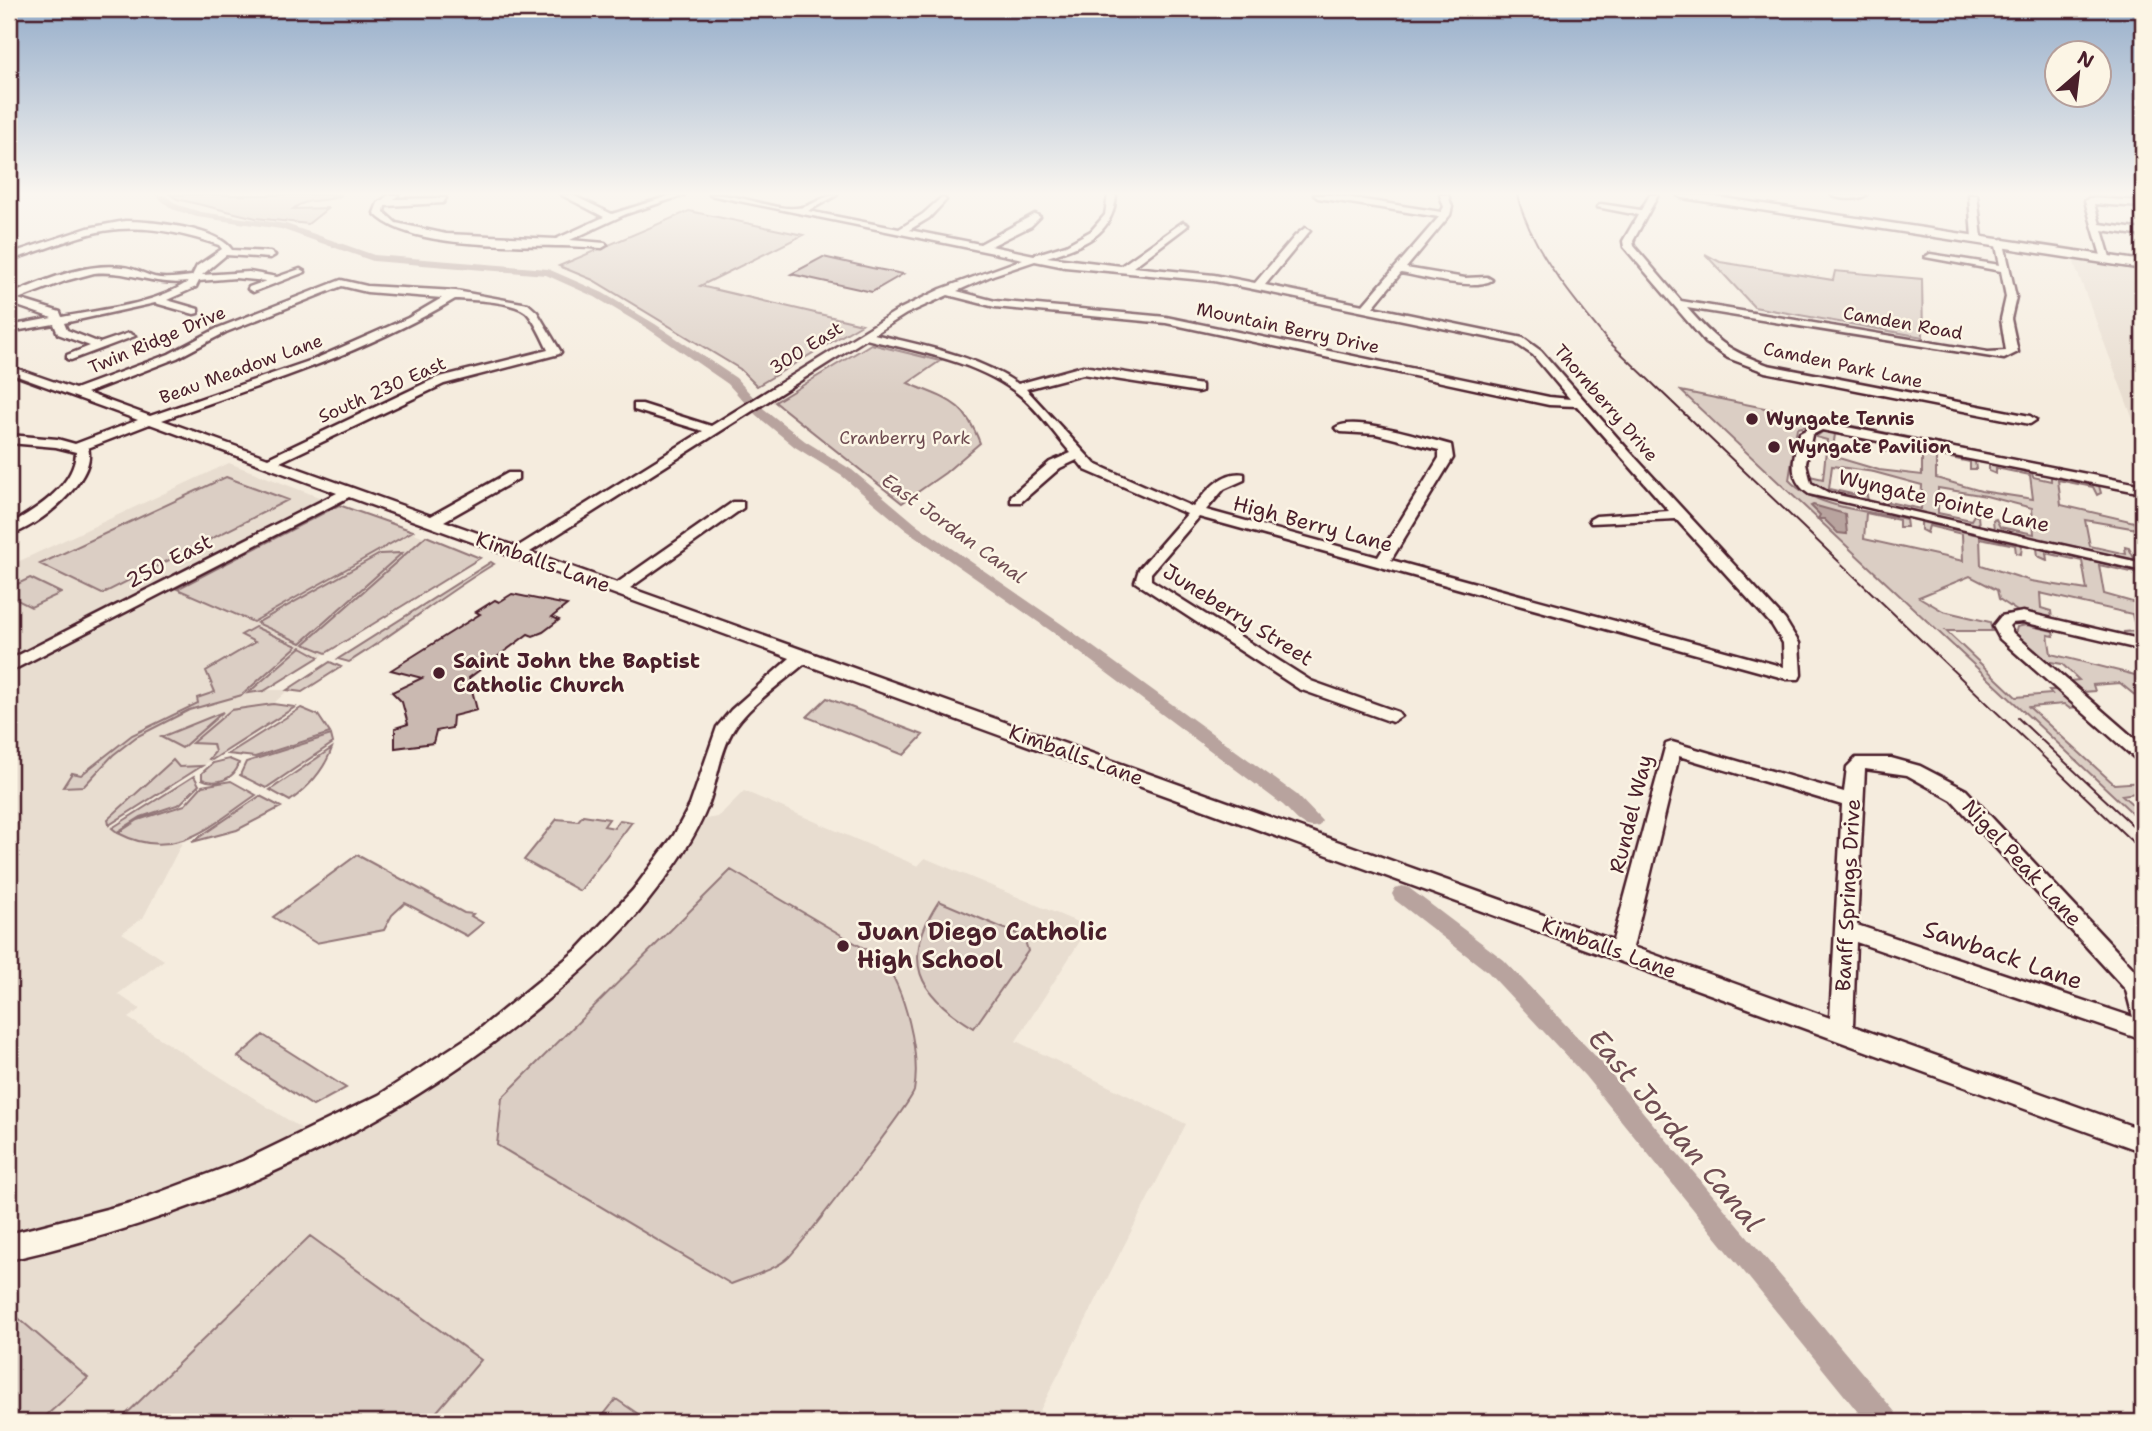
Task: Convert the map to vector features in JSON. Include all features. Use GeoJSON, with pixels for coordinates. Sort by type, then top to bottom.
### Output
{"type":"FeatureCollection","features":[{"type":"Feature","properties":{"kind":"street"},"geometry":{"type":"LineString","coordinates":[[9,329],[157,300],[186,290],[203,266],[209,262]]}},
{"type":"Feature","properties":{"kind":"street","name":"300 East"},"geometry":{"type":"LineString","coordinates":[[517,553],[915,304],[1029,262]]}},
{"type":"Feature","properties":{"kind":"street","name":"Thornberry Drive"},"geometry":{"type":"LineString","coordinates":[[1061,262],[1195,275],[1519,340],[1537,353],[1779,623],[1791,643],[1793,675]]}},
{"type":"Feature","properties":{"kind":"street"},"geometry":{"type":"LineString","coordinates":[[1124,269],[1134,262]]}},
{"type":"Feature","properties":{"kind":"street"},"geometry":{"type":"LineString","coordinates":[[1257,287],[1280,262]]}},
{"type":"Feature","properties":{"kind":"street"},"geometry":{"type":"LineString","coordinates":[[1366,308],[1406,262]]}},
{"type":"Feature","properties":{"kind":"street","name":"Camden Park Lane"},"geometry":{"type":"LineString","coordinates":[[1641,262],[1715,346],[1753,365],[2030,420]]}},
{"type":"Feature","properties":{"kind":"street"},"geometry":{"type":"LineString","coordinates":[[1960,262],[2006,269]]}},
{"type":"Feature","properties":{"kind":"street","name":"Camden Road"},"geometry":{"type":"LineString","coordinates":[[1676,303],[2004,356],[2012,352],[2006,319],[2011,300],[2004,262]]}},
{"type":"Feature","properties":{"kind":"street"},"geometry":{"type":"LineString","coordinates":[[9,299],[65,278],[99,270],[127,270],[153,280],[244,273],[277,280]]}},
{"type":"Feature","properties":{"kind":"street"},"geometry":{"type":"LineString","coordinates":[[1399,270],[1465,281],[1487,280]]}},
{"type":"Feature","properties":{"kind":"street"},"geometry":{"type":"LineString","coordinates":[[253,289],[300,272]]}},
{"type":"Feature","properties":{"kind":"street","name":"Twin Ridge Drive"},"geometry":{"type":"LineString","coordinates":[[75,393],[173,356],[222,331],[341,283],[367,289],[456,294],[524,306],[532,312],[555,352]]}},
{"type":"Feature","properties":{"kind":"street","name":"Mountain Berry Drive"},"geometry":{"type":"LineString","coordinates":[[945,291],[995,304],[1166,320],[1549,401],[1580,403]]}},
{"type":"Feature","properties":{"kind":"street","name":"Beau Meadow Lane"},"geometry":{"type":"LineString","coordinates":[[82,450],[139,430],[151,421],[196,401],[288,373],[419,317],[456,294]]}},
{"type":"Feature","properties":{"kind":"street"},"geometry":{"type":"LineString","coordinates":[[9,299],[53,313],[60,320],[62,332],[99,346]]}},
{"type":"Feature","properties":{"kind":"street"},"geometry":{"type":"LineString","coordinates":[[157,300],[194,311]]}},
{"type":"Feature","properties":{"kind":"street","name":"High Berry Lane"},"geometry":{"type":"LineString","coordinates":[[863,335],[970,362],[1019,387],[1090,467],[1195,513],[1793,675]]}},
{"type":"Feature","properties":{"kind":"street"},"geometry":{"type":"LineString","coordinates":[[71,357],[129,336]]}},
{"type":"Feature","properties":{"kind":"street","name":"South 230 East"},"geometry":{"type":"LineString","coordinates":[[267,463],[440,381],[555,352]]}},
{"type":"Feature","properties":{"kind":"street","name":"Kimballs Lane"},"geometry":{"type":"LineString","coordinates":[[9,369],[2143,1141]]}},
{"type":"Feature","properties":{"kind":"street"},"geometry":{"type":"LineString","coordinates":[[1019,387],[1083,369],[1198,388]]}},
{"type":"Feature","properties":{"kind":"street"},"geometry":{"type":"LineString","coordinates":[[9,382],[26,376]]}},
{"type":"Feature","properties":{"kind":"street"},"geometry":{"type":"LineString","coordinates":[[638,407],[712,430]]}},
{"type":"Feature","properties":{"kind":"street","name":"Wyngate Pointe Lane"},"geometry":{"type":"LineString","coordinates":[[2143,489],[1841,428],[1816,427],[1806,433],[1799,480],[1818,494],[2143,567]]}},
{"type":"Feature","properties":{"kind":"street"},"geometry":{"type":"LineString","coordinates":[[1341,428],[1376,430],[1446,448],[1446,458],[1381,564]]}},
{"type":"Feature","properties":{"kind":"street"},"geometry":{"type":"LineString","coordinates":[[9,439],[82,450],[79,472],[52,502],[9,531]]}},
{"type":"Feature","properties":{"kind":"street"},"geometry":{"type":"LineString","coordinates":[[1016,499],[1055,465],[1077,455]]}},
{"type":"Feature","properties":{"kind":"street"},"geometry":{"type":"LineString","coordinates":[[431,522],[513,476]]}},
{"type":"Feature","properties":{"kind":"street","name":"Juneberry Street"},"geometry":{"type":"LineString","coordinates":[[1239,477],[1219,485],[1144,572],[1142,578],[1146,585],[1294,679],[1331,696],[1392,716]]}},
{"type":"Feature","properties":{"kind":"street","name":"250 East"},"geometry":{"type":"LineString","coordinates":[[9,667],[349,492]]}},
{"type":"Feature","properties":{"kind":"street"},"geometry":{"type":"LineString","coordinates":[[618,589],[738,505]]}},
{"type":"Feature","properties":{"kind":"street"},"geometry":{"type":"LineString","coordinates":[[1596,520],[1680,515]]}},
{"type":"Feature","properties":{"kind":"street"},"geometry":{"type":"LineString","coordinates":[[2143,645],[2035,619],[2007,619],[2001,626],[2006,636],[2143,756]]}},
{"type":"Feature","properties":{"kind":"street"},"geometry":{"type":"LineString","coordinates":[[9,1247],[134,1215],[251,1170],[387,1103],[484,1039],[586,955],[640,896],[681,839],[699,805],[723,730],[737,714],[803,656]]}},
{"type":"Feature","properties":{"kind":"street","name":"Rundel Way"},"geometry":{"type":"LineString","coordinates":[[1621,952],[1672,748],[1852,801]]}},
{"type":"Feature","properties":{"kind":"street","name":"Banff Springs Drive"},"geometry":{"type":"LineString","coordinates":[[1841,1031],[1852,801],[1856,767],[1862,762]]}},
{"type":"Feature","properties":{"kind":"street","name":"Nigel Peak Lane"},"geometry":{"type":"LineString","coordinates":[[1862,762],[1884,763],[1927,773],[1959,796],[2136,986],[2143,1014]]}},
{"type":"Feature","properties":{"kind":"street","name":"Sawback Lane"},"geometry":{"type":"LineString","coordinates":[[1845,930],[2143,1030]]}},
{"type":"Feature","properties":{"kind":"shaded area"},"geometry":{"type":"Polygon","coordinates":[[[2074,262],[2143,269],[2143,439],[2140,438],[2074,262]]]}},
{"type":"Feature","properties":{"kind":"shaded area","name":"Juan Diego Catholic High School"},"geometry":{"type":"Polygon","coordinates":[[[229,463],[480,558],[266,690],[288,690],[273,704],[295,707],[109,825],[137,841],[182,843],[143,918],[122,933],[164,960],[118,994],[140,1009],[128,1018],[329,1146],[455,1074],[517,1028],[597,960],[660,889],[705,819],[718,817],[744,791],[918,866],[925,858],[1089,927],[1016,1041],[1186,1124],[1034,1422],[9,1422],[9,566],[229,463]]]}},
{"type":"Feature","properties":{"kind":"shaded area"},"geometry":{"type":"Polygon","coordinates":[[[1811,506],[1845,514],[1847,534],[1838,533],[1824,519],[1818,519],[1820,515],[1811,506]]]}},
{"type":"Feature","properties":{"kind":"green space"},"geometry":{"type":"Polygon","coordinates":[[[569,262],[749,262],[700,286],[862,324],[757,386],[740,369],[593,280],[559,266],[569,262]]]}},
{"type":"Feature","properties":{"kind":"green space"},"geometry":{"type":"Polygon","coordinates":[[[1712,262],[1833,280],[1835,271],[1922,279],[1923,337],[1754,307],[1712,262]]]}},
{"type":"Feature","properties":{"kind":"green space","name":"Cranberry Park"},"geometry":{"type":"Polygon","coordinates":[[[871,344],[940,361],[908,383],[943,398],[960,409],[974,428],[980,443],[945,473],[902,503],[775,402],[871,344]]]}},
{"type":"Feature","properties":{"kind":"green space"},"geometry":{"type":"Polygon","coordinates":[[[1681,391],[2143,485],[1820,423],[1797,428],[1789,480],[1800,490],[1828,503],[1906,519],[1907,527],[1899,527],[1899,520],[1866,513],[1864,539],[1963,561],[1962,534],[1929,526],[1927,533],[1921,530],[1921,522],[2022,545],[2021,554],[2016,553],[2015,545],[1980,538],[1981,565],[2031,581],[2087,590],[2082,561],[2046,553],[2047,560],[2038,556],[2037,548],[2143,572],[2143,581],[2138,580],[2136,573],[2099,565],[2104,594],[2143,605],[2143,641],[2124,635],[2124,632],[2136,631],[2132,614],[2040,593],[2041,608],[2051,611],[2052,619],[2020,613],[1999,599],[1997,590],[1970,576],[1919,597],[1943,611],[1990,622],[1992,631],[1946,631],[2016,697],[2052,694],[2049,690],[2058,690],[2078,707],[2069,708],[2064,704],[2029,707],[2114,784],[2143,782],[2143,792],[2122,795],[2143,814],[2143,823],[1681,391]]]}},
{"type":"Feature","properties":{"kind":"green space"},"geometry":{"type":"Polygon","coordinates":[[[1830,431],[1872,440],[1871,446],[1866,447],[1866,441],[1835,434],[1832,456],[1879,470],[1922,475],[1922,453],[1890,446],[1889,452],[1884,450],[1885,442],[1975,461],[1976,469],[1970,469],[1970,462],[1936,455],[1936,478],[1981,491],[2033,499],[2030,475],[1996,468],[1996,474],[1989,471],[1989,463],[2032,473],[2033,477],[2051,481],[2051,476],[2099,486],[2101,493],[2097,495],[2093,487],[2058,480],[2061,505],[2143,524],[2143,530],[2085,520],[2090,546],[2126,554],[2125,547],[2129,548],[2135,560],[1994,529],[1993,520],[1996,519],[2000,527],[2034,534],[2032,508],[1986,496],[1938,488],[1938,513],[1971,520],[1974,515],[1978,516],[1979,526],[1882,504],[1883,495],[1888,496],[1888,502],[1921,509],[1922,485],[1874,472],[1832,466],[1829,489],[1861,496],[1862,490],[1866,491],[1868,501],[1819,489],[1810,480],[1810,476],[1823,479],[1827,440],[1816,437],[1822,432],[1830,431]]]}},
{"type":"Feature","properties":{"kind":"green space"},"geometry":{"type":"Polygon","coordinates":[[[226,477],[288,500],[102,594],[40,564],[226,477]]]}},
{"type":"Feature","properties":{"kind":"green space"},"geometry":{"type":"Polygon","coordinates":[[[339,505],[413,531],[253,622],[177,589],[339,505]]]}},
{"type":"Feature","properties":{"kind":"green space"},"geometry":{"type":"Polygon","coordinates":[[[426,536],[480,558],[326,653],[304,644],[426,536]]]}},
{"type":"Feature","properties":{"kind":"green space"},"geometry":{"type":"Polygon","coordinates":[[[402,553],[301,643],[257,623],[380,554],[402,553]]]}},
{"type":"Feature","properties":{"kind":"green space"},"geometry":{"type":"Polygon","coordinates":[[[491,562],[494,564],[349,662],[338,659],[491,562]]]}},
{"type":"Feature","properties":{"kind":"green space"},"geometry":{"type":"Polygon","coordinates":[[[30,578],[61,593],[31,607],[9,596],[9,588],[30,578]]]}},
{"type":"Feature","properties":{"kind":"green space"},"geometry":{"type":"Polygon","coordinates":[[[2026,625],[2053,631],[2054,636],[2048,635],[2051,654],[2143,677],[2143,702],[2120,683],[2093,685],[2095,691],[2083,692],[2070,681],[2079,680],[2062,664],[2045,661],[2015,634],[2017,627],[2026,625]]]}},
{"type":"Feature","properties":{"kind":"green space"},"geometry":{"type":"Polygon","coordinates":[[[255,627],[297,646],[242,695],[189,710],[136,737],[113,755],[84,786],[63,787],[72,773],[81,775],[132,735],[198,703],[197,698],[215,692],[206,671],[255,642],[241,635],[255,627]]]}},
{"type":"Feature","properties":{"kind":"green space"},"geometry":{"type":"Polygon","coordinates":[[[301,647],[319,657],[264,691],[248,693],[301,647]]]}},
{"type":"Feature","properties":{"kind":"green space"},"geometry":{"type":"Polygon","coordinates":[[[330,662],[341,667],[302,692],[287,690],[330,662]]]}},
{"type":"Feature","properties":{"kind":"green space"},"geometry":{"type":"Polygon","coordinates":[[[827,698],[923,735],[904,755],[807,717],[827,698]]]}},
{"type":"Feature","properties":{"kind":"green space"},"geometry":{"type":"Polygon","coordinates":[[[273,704],[295,707],[212,760],[209,759],[215,752],[213,744],[192,743],[231,710],[273,704]]]}},
{"type":"Feature","properties":{"kind":"green space"},"geometry":{"type":"Polygon","coordinates":[[[301,708],[318,715],[330,733],[255,757],[228,754],[301,708]]]}},
{"type":"Feature","properties":{"kind":"green space"},"geometry":{"type":"Polygon","coordinates":[[[223,712],[182,748],[161,737],[223,712]]]}},
{"type":"Feature","properties":{"kind":"green space"},"geometry":{"type":"Polygon","coordinates":[[[331,735],[333,743],[266,788],[240,775],[246,762],[331,735]]]}},
{"type":"Feature","properties":{"kind":"green space"},"geometry":{"type":"Polygon","coordinates":[[[332,748],[315,778],[290,801],[270,790],[332,748]]]}},
{"type":"Feature","properties":{"kind":"green space"},"geometry":{"type":"Polygon","coordinates":[[[229,759],[239,763],[229,777],[213,782],[202,779],[202,773],[213,763],[229,759]]]}},
{"type":"Feature","properties":{"kind":"green space"},"geometry":{"type":"Polygon","coordinates":[[[173,760],[179,767],[202,766],[109,825],[108,819],[173,760]]]}},
{"type":"Feature","properties":{"kind":"green space"},"geometry":{"type":"Polygon","coordinates":[[[194,776],[199,785],[180,804],[141,817],[117,832],[112,828],[194,776]]]}},
{"type":"Feature","properties":{"kind":"green space"},"geometry":{"type":"Polygon","coordinates":[[[231,781],[256,795],[192,836],[158,844],[139,841],[118,833],[138,820],[185,805],[202,786],[231,781]]]}},
{"type":"Feature","properties":{"kind":"green space"},"geometry":{"type":"Polygon","coordinates":[[[260,796],[281,807],[237,830],[192,842],[260,796]]]}},
{"type":"Feature","properties":{"kind":"green space"},"geometry":{"type":"Polygon","coordinates":[[[583,815],[609,819],[604,826],[614,828],[620,820],[632,822],[580,891],[524,860],[557,819],[578,821],[583,815]]]}},
{"type":"Feature","properties":{"kind":"green space"},"geometry":{"type":"Polygon","coordinates":[[[357,855],[464,913],[473,914],[471,916],[483,923],[467,936],[405,903],[392,915],[384,930],[316,943],[273,917],[357,855]]]}},
{"type":"Feature","properties":{"kind":"green space"},"geometry":{"type":"Polygon","coordinates":[[[731,870],[882,959],[904,1004],[913,1041],[916,1076],[914,1091],[895,1120],[789,1257],[769,1269],[731,1284],[497,1145],[502,1098],[731,870]]]}},
{"type":"Feature","properties":{"kind":"green space"},"geometry":{"type":"Polygon","coordinates":[[[939,901],[1024,937],[1028,951],[974,1028],[939,1002],[920,974],[920,941],[939,901]]]}},
{"type":"Feature","properties":{"kind":"green space"},"geometry":{"type":"Polygon","coordinates":[[[263,1035],[346,1088],[313,1106],[238,1057],[263,1035]]]}},
{"type":"Feature","properties":{"kind":"green space"},"geometry":{"type":"Polygon","coordinates":[[[310,1236],[481,1360],[428,1422],[118,1422],[310,1236]]]}},
{"type":"Feature","properties":{"kind":"green space"},"geometry":{"type":"Polygon","coordinates":[[[9,1310],[88,1378],[39,1422],[9,1422],[9,1310]]]}},
{"type":"Feature","properties":{"kind":"green space"},"geometry":{"type":"Polygon","coordinates":[[[616,1399],[650,1422],[598,1422],[616,1399]]]}},
{"type":"Feature","properties":{"kind":"building"},"geometry":{"type":"Polygon","coordinates":[[[814,262],[844,262],[903,274],[872,292],[791,274],[814,262]]]}},
{"type":"Feature","properties":{"kind":"building","name":"Saint John the Baptist Catholic Church"},"geometry":{"type":"Polygon","coordinates":[[[512,594],[567,605],[552,617],[559,620],[543,632],[533,636],[528,634],[469,678],[477,710],[453,716],[452,728],[436,731],[433,743],[395,748],[395,728],[408,724],[402,702],[392,692],[422,678],[391,670],[480,614],[476,612],[495,600],[499,602],[512,594]]]}},
{"type":"Feature","properties":{"kind":"waterway","name":"East Jordan Canal"},"geometry":{"type":"LineString","coordinates":[[420,262],[548,272],[599,295],[651,326],[732,381],[760,412],[800,444],[847,473],[911,527],[1057,628],[1290,800],[1312,821]]}},
{"type":"Feature","properties":{"kind":"waterway","name":"East Jordan Canal"},"geometry":{"type":"LineString","coordinates":[[1402,894],[1496,966],[1593,1069],[1885,1422]]}},
{"type":"Feature","properties":{"kind":"tram line"},"geometry":{"type":"LineString","coordinates":[[1548,262],[1606,339],[2143,852]]}},
{"type":"Feature","properties":{"kind":"tram line"},"geometry":{"type":"LineString","coordinates":[[2018,718],[2143,835]]}},
{"type":"Feature","properties":{"kind":"place","name":"Wyngate Tennis"},"geometry":{"type":"Point","coordinates":[1752,419]}},
{"type":"Feature","properties":{"kind":"place","name":"Wyngate Pavilion"},"geometry":{"type":"Point","coordinates":[1774,447]}},
{"type":"Feature","properties":{"kind":"place","name":"Saint John the Baptist Catholic Church"},"geometry":{"type":"Point","coordinates":[439,673]}},
{"type":"Feature","properties":{"kind":"place","name":"Juan Diego Catholic High School"},"geometry":{"type":"Point","coordinates":[843,946]}}]}
